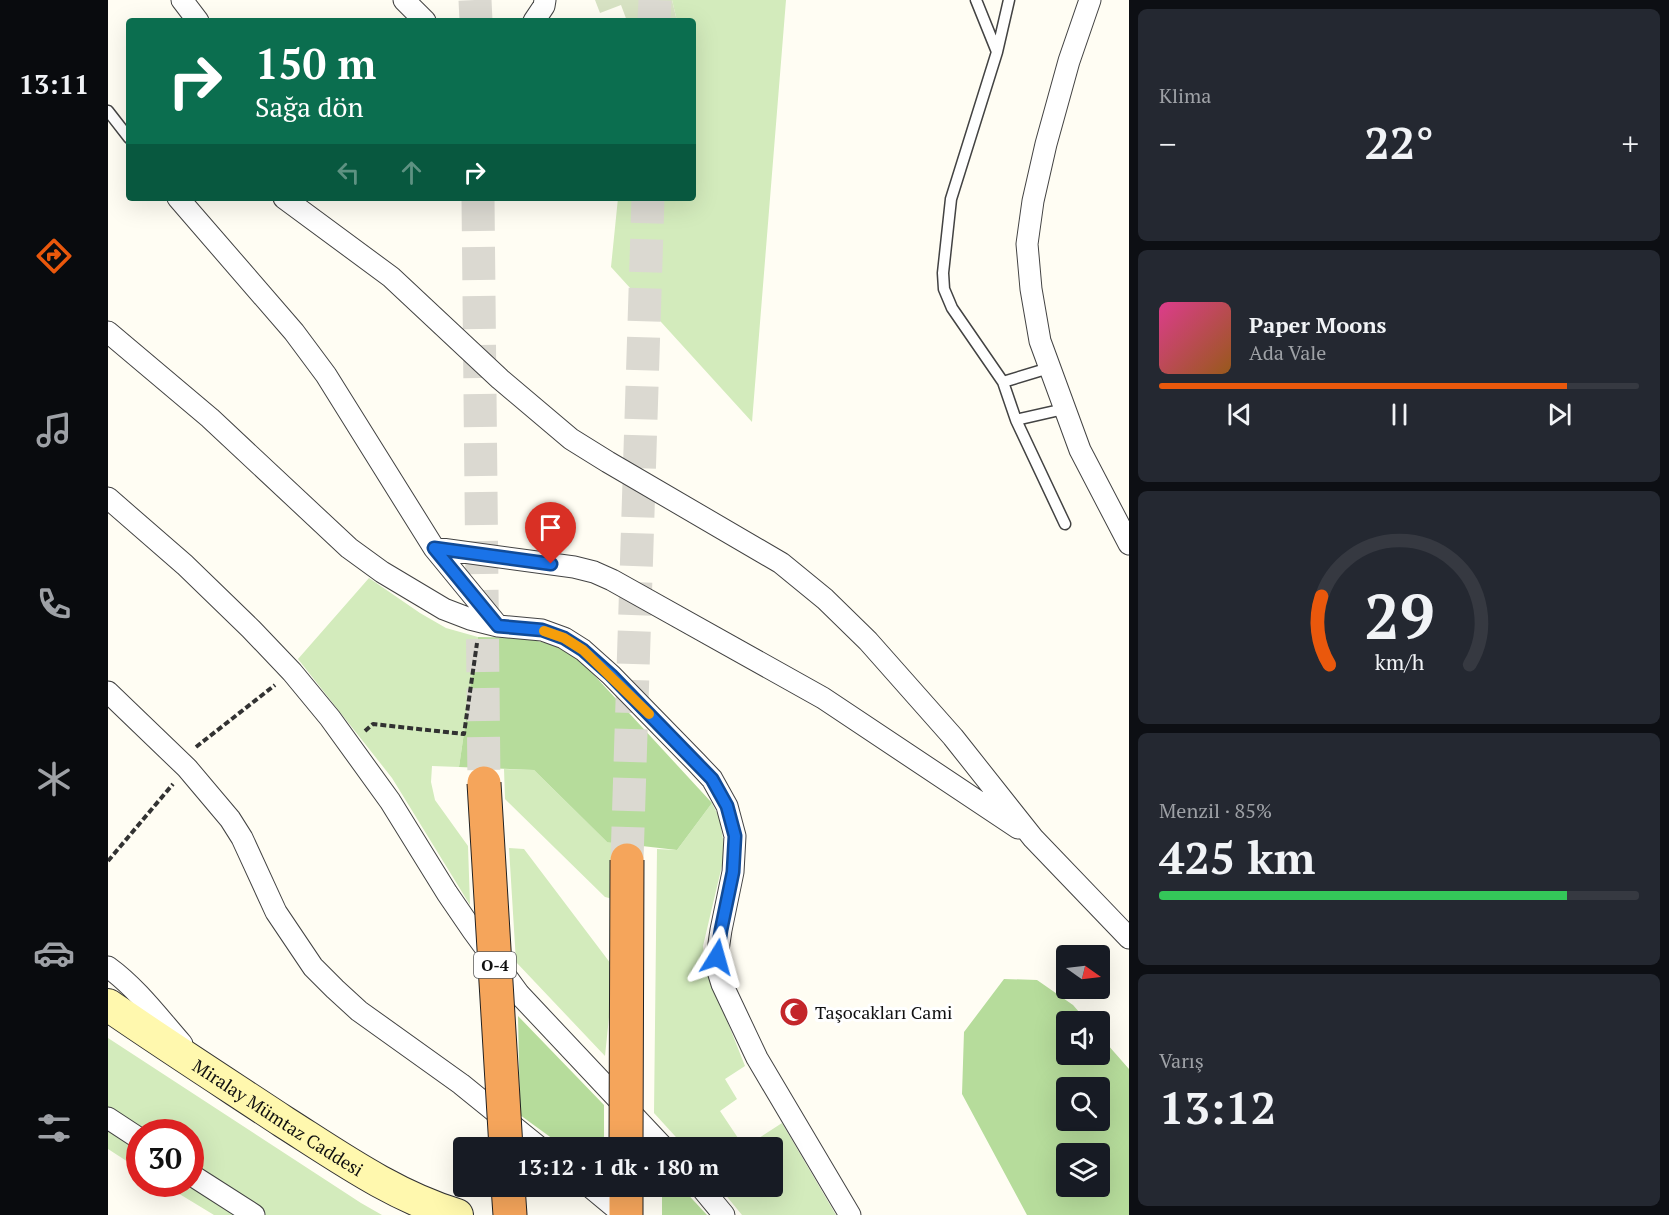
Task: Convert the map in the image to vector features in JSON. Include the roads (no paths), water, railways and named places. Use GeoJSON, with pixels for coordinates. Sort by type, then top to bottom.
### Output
{"type":"FeatureCollection","features":[{"type":"Feature","properties":{"kind":"highway","name":"O-4"},"geometry":{"type":"LineString","coordinates":[[484,783],[505,1137]]}},
{"type":"Feature","properties":{"kind":"highway"},"geometry":{"type":"LineString","coordinates":[[626,1137],[627,860]]}},
{"type":"Feature","properties":{"kind":"highway"},"geometry":{"type":"LineString","coordinates":[[509,1197],[510,1215]]}},
{"type":"Feature","properties":{"kind":"highway"},"geometry":{"type":"LineString","coordinates":[[625,1215],[626,1197]]}},
{"type":"Feature","properties":{"kind":"main road","name":"Miralay Mümtaz Caddesi"},"geometry":{"type":"LineString","coordinates":[[108,1005],[323,1147],[407,1196],[457,1215]]}},
{"type":"Feature","properties":{"kind":"street"},"geometry":{"type":"LineString","coordinates":[[182,0],[196,18]]}},
{"type":"Feature","properties":{"kind":"street"},"geometry":{"type":"LineString","coordinates":[[404,0],[422,18]]}},
{"type":"Feature","properties":{"kind":"street"},"geometry":{"type":"LineString","coordinates":[[536,18],[545,0]]}},
{"type":"Feature","properties":{"kind":"street"},"geometry":{"type":"LineString","coordinates":[[1090,0],[1069,61],[1032,201],[1027,244],[1030,289],[1040,341],[1080,450],[1129,544]]}},
{"type":"Feature","properties":{"kind":"street"},"geometry":{"type":"LineString","coordinates":[[181,201],[294,332],[326,375],[434,548],[488,624]]}},
{"type":"Feature","properties":{"kind":"street"},"geometry":{"type":"LineString","coordinates":[[288,201],[391,277],[500,379],[571,439],[781,563],[825,599],[868,641],[953,737],[1033,838],[1129,938]]}},
{"type":"Feature","properties":{"kind":"street"},"geometry":{"type":"LineString","coordinates":[[108,332],[210,418],[349,548],[382,572],[444,609],[488,624],[542,630],[564,638],[583,650],[611,675],[712,779],[727,806],[735,836],[733,872],[717,957],[722,984],[757,1058],[850,1215]]}},
{"type":"Feature","properties":{"kind":"street"},"geometry":{"type":"LineString","coordinates":[[108,498],[251,628],[292,672],[330,718],[390,801],[430,867],[519,994],[654,1137]]}},
{"type":"Feature","properties":{"kind":"street"},"geometry":{"type":"LineString","coordinates":[[434,548],[574,567],[612,580],[823,698],[1033,838]]}},
{"type":"Feature","properties":{"kind":"street"},"geometry":{"type":"LineString","coordinates":[[108,692],[183,764],[214,799],[242,838],[276,912],[313,967],[359,1011],[461,1084],[526,1137]]}},
{"type":"Feature","properties":{"kind":"street"},"geometry":{"type":"LineString","coordinates":[[108,967],[137,993],[206,1071]]}},
{"type":"Feature","properties":{"kind":"street"},"geometry":{"type":"LineString","coordinates":[[108,1118],[126,1130]]}},
{"type":"Feature","properties":{"kind":"street"},"geometry":{"type":"LineString","coordinates":[[204,1183],[254,1215]]}},
{"type":"Feature","properties":{"kind":"street"},"geometry":{"type":"LineString","coordinates":[[602,1197],[625,1215]]}},
{"type":"Feature","properties":{"kind":"street"},"geometry":{"type":"LineString","coordinates":[[709,1197],[724,1215]]}},
{"type":"Feature","properties":{"kind":"lane"},"geometry":{"type":"LineString","coordinates":[[976,0],[997,52]]}},
{"type":"Feature","properties":{"kind":"lane"},"geometry":{"type":"LineString","coordinates":[[1009,0],[997,52],[951,199],[943,273],[944,289],[952,308],[1003,381],[1016,420],[1065,524]]}},
{"type":"Feature","properties":{"kind":"lane"},"geometry":{"type":"LineString","coordinates":[[108,111],[126,134]]}},
{"type":"Feature","properties":{"kind":"lane"},"geometry":{"type":"LineString","coordinates":[[1003,381],[1049,368]]}},
{"type":"Feature","properties":{"kind":"lane"},"geometry":{"type":"LineString","coordinates":[[1016,420],[1065,409]]}},
{"type":"Feature","properties":{"kind":"tunnel"},"geometry":{"type":"LineString","coordinates":[[475,0],[476,18]]}},
{"type":"Feature","properties":{"kind":"tunnel"},"geometry":{"type":"LineString","coordinates":[[654,18],[655,0]]}},
{"type":"Feature","properties":{"kind":"tunnel"},"geometry":{"type":"LineString","coordinates":[[478,201],[484,783]]}},
{"type":"Feature","properties":{"kind":"tunnel"},"geometry":{"type":"LineString","coordinates":[[627,860],[648,201]]}},
{"type":"Feature","properties":{"kind":"place","name":"Taşocakları Cami"},"geometry":{"type":"Point","coordinates":[794,1012]}}]}
